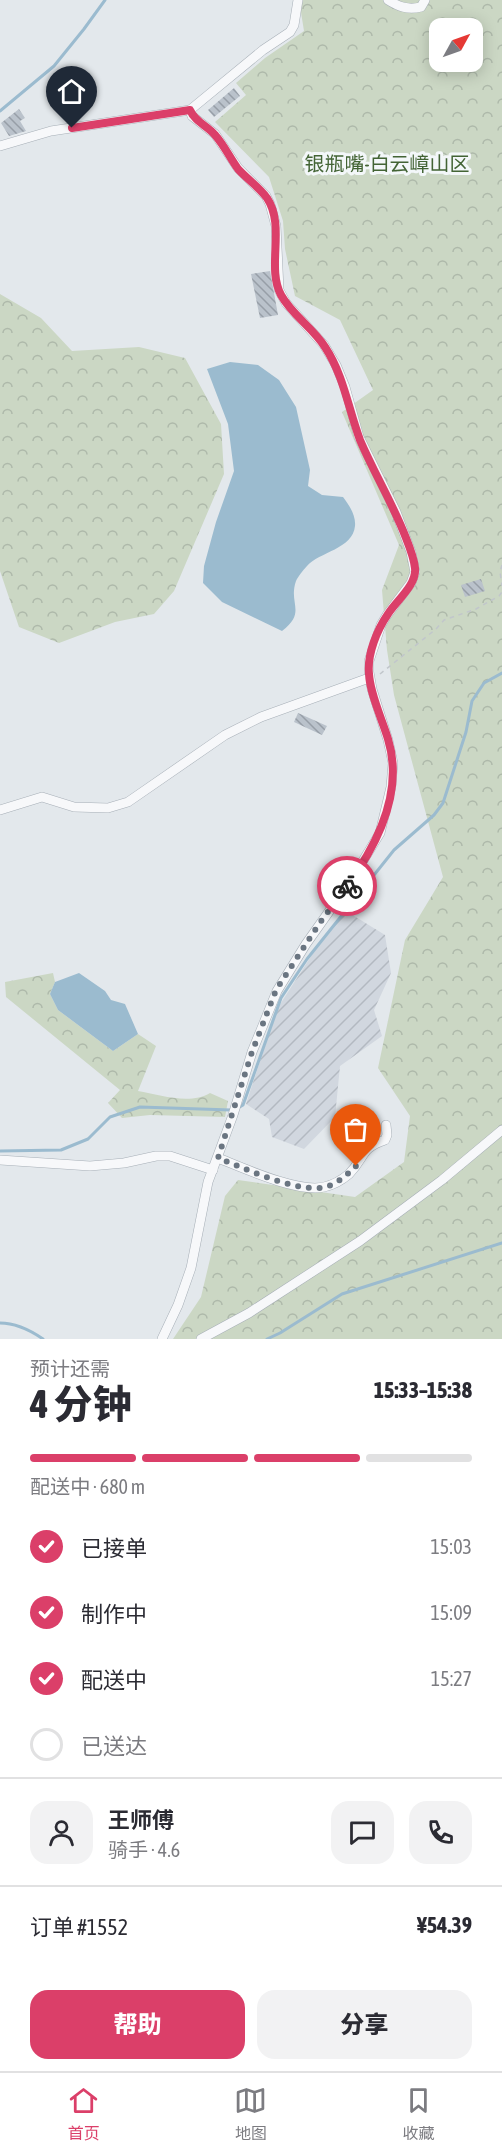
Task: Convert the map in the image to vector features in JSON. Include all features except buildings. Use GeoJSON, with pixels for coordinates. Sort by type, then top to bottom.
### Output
{"type":"FeatureCollection","features":[{"type":"Feature","properties":{"kind":"street"},"geometry":{"type":"LineString","coordinates":[[0,146],[51,131],[190,110],[263,50],[290,32],[294,25],[298,0]]}},
{"type":"Feature","properties":{"kind":"street"},"geometry":{"type":"LineString","coordinates":[[388,0],[409,9],[421,7],[425,0]]}},
{"type":"Feature","properties":{"kind":"street"},"geometry":{"type":"LineString","coordinates":[[162,1339],[178,1305],[191,1268],[205,1195],[252,1052],[276,990],[350,882],[380,833],[391,788],[393,763],[369,678],[369,661],[381,625],[414,578],[415,566],[396,512],[359,437],[345,387],[336,365],[324,345],[286,303],[279,290],[276,226],[270,204],[266,196],[238,168],[215,134],[192,116],[190,110]]}},
{"type":"Feature","properties":{"kind":"street"},"geometry":{"type":"LineString","coordinates":[[0,810],[42,797],[74,807],[108,808],[128,802],[225,735],[272,713],[369,678]]}},
{"type":"Feature","properties":{"kind":"street"},"geometry":{"type":"LineString","coordinates":[[218,1158],[284,1182],[303,1187],[322,1188],[336,1183],[348,1174],[367,1148],[385,1140],[386,1125]]}},
{"type":"Feature","properties":{"kind":"street"},"geometry":{"type":"LineString","coordinates":[[201,1339],[249,1313],[360,1241],[442,1180],[502,1130]]}},
{"type":"Feature","properties":{"kind":"street"},"geometry":{"type":"LineString","coordinates":[[0,1160],[90,1166],[170,1156],[213,1170]]}},
{"type":"Feature","properties":{"kind":"path"},"geometry":{"type":"LineString","coordinates":[[502,565],[500,572],[502,586]]}},
{"type":"Feature","properties":{"kind":"path"},"geometry":{"type":"LineString","coordinates":[[369,678],[382,672],[444,620],[476,609],[502,592]]}},
{"type":"Feature","properties":{"kind":"shaded area"},"geometry":{"type":"Polygon","coordinates":[[[346,911],[385,935],[391,973],[374,1010],[382,1036],[340,1066],[335,1117],[304,1149],[272,1137],[269,1119],[246,1104],[277,1009],[317,947],[346,911]]]}},
{"type":"Feature","properties":{"kind":"green space","name":"银瓶嘴-白云嶂山区"},"geometry":{"type":"Polygon","coordinates":[[[299,0],[502,0],[502,1339],[173,1339],[201,1297],[225,1196],[238,1180],[355,1197],[404,1162],[410,1116],[378,1068],[405,940],[443,877],[394,695],[387,650],[382,590],[399,545],[342,412],[373,390],[340,320],[295,296],[285,249],[283,221],[269,177],[215,122],[246,95],[236,83],[265,58],[304,31],[299,0]]]}},
{"type":"Feature","properties":{"kind":"green space"},"geometry":{"type":"Polygon","coordinates":[[[0,294],[41,318],[72,351],[139,347],[185,358],[221,424],[224,474],[174,591],[154,614],[115,622],[59,643],[19,627],[0,571],[0,294]]]}},
{"type":"Feature","properties":{"kind":"green space"},"geometry":{"type":"Polygon","coordinates":[[[53,973],[55,982],[50,994],[58,1010],[113,1051],[138,1034],[156,1046],[138,1091],[184,1099],[202,1097],[210,1093],[228,1101],[225,1117],[150,1115],[122,1118],[108,1103],[120,1090],[6,997],[5,982],[53,973]]]}},
{"type":"Feature","properties":{"kind":"water"},"geometry":{"type":"Polygon","coordinates":[[[230,362],[258,365],[279,380],[296,407],[310,470],[308,486],[322,495],[343,497],[354,518],[353,534],[348,540],[312,561],[296,581],[294,618],[282,631],[222,602],[203,583],[204,566],[216,522],[234,471],[228,424],[207,369],[230,362]]]}},
{"type":"Feature","properties":{"kind":"water"},"geometry":{"type":"Polygon","coordinates":[[[79,973],[105,991],[111,1000],[125,1004],[138,1034],[113,1051],[58,1010],[50,994],[55,982],[79,973]]]}},
{"type":"Feature","properties":{"kind":"waterway"},"geometry":{"type":"LineString","coordinates":[[0,111],[54,66],[105,0]]}},
{"type":"Feature","properties":{"kind":"waterway"},"geometry":{"type":"LineString","coordinates":[[238,1108],[243,1105],[281,998],[307,959],[394,850],[434,815],[443,803],[466,732],[472,701],[484,683],[502,673]]}},
{"type":"Feature","properties":{"kind":"waterway"},"geometry":{"type":"LineString","coordinates":[[0,1151],[61,1150],[88,1139],[110,1117],[140,1107],[231,1110]]}},
{"type":"Feature","properties":{"kind":"waterway"},"geometry":{"type":"LineString","coordinates":[[267,1339],[342,1294],[502,1243]]}},
{"type":"Feature","properties":{"kind":"waterway"},"geometry":{"type":"LineString","coordinates":[[0,1323],[23,1328],[43,1339]]}},
{"type":"Feature","properties":{"kind":"way so far"},"geometry":{"type":"LineString","coordinates":[[347,886],[276,990],[252,1052],[218,1158],[303,1187],[322,1188],[336,1183],[356,1166]]}},
{"type":"Feature","properties":{"kind":"route"},"geometry":{"type":"LineString","coordinates":[[72,128],[190,110],[192,116],[215,134],[238,168],[266,196],[276,226],[276,266],[279,290],[286,303],[324,345],[336,365],[345,387],[359,437],[396,512],[411,552],[416,572],[414,578],[387,615],[375,640],[369,661],[372,689],[388,740],[394,775],[380,833],[347,886]]}}]}
